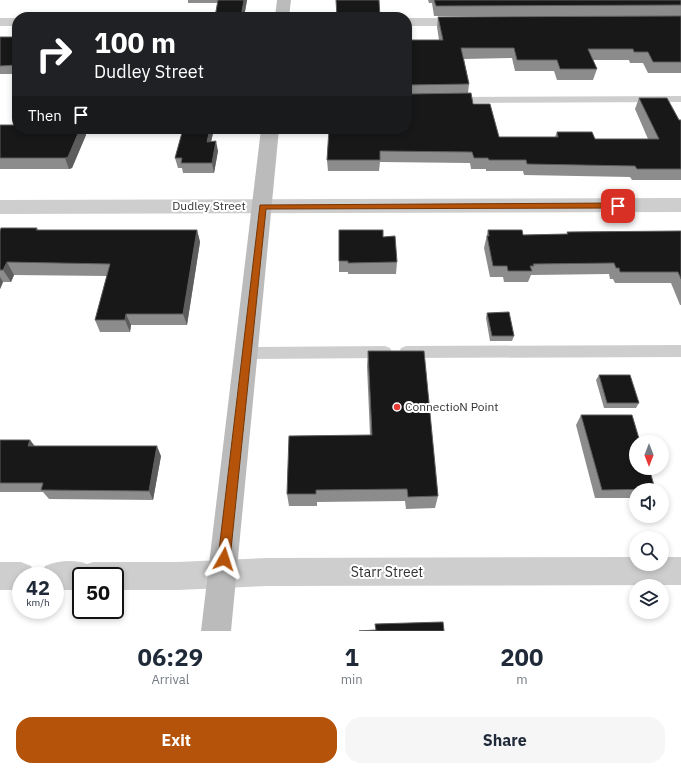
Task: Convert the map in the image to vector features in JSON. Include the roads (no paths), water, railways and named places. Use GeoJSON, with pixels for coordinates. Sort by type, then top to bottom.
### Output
{"type":"FeatureCollection","features":[{"type":"Feature","properties":{"kind":"main road"},"geometry":{"type":"LineString","coordinates":[[283,12],[284,0]]}},
{"type":"Feature","properties":{"kind":"main road"},"geometry":{"type":"LineString","coordinates":[[216,631],[269,134]]}},
{"type":"Feature","properties":{"kind":"street"},"geometry":{"type":"LineString","coordinates":[[0,22],[12,22]]}},
{"type":"Feature","properties":{"kind":"street"},"geometry":{"type":"LineString","coordinates":[[412,22],[485,22]]}},
{"type":"Feature","properties":{"kind":"street","name":"Dudley Street"},"geometry":{"type":"LineString","coordinates":[[0,207],[681,205]]}},
{"type":"Feature","properties":{"kind":"street","name":"Starr Street"},"geometry":{"type":"LineString","coordinates":[[124,576],[267,572],[681,571]]}},
{"type":"Feature","properties":{"kind":"street"},"geometry":{"type":"LineString","coordinates":[[0,576],[12,576]]}},
{"type":"Feature","properties":{"kind":"lane"},"geometry":{"type":"LineString","coordinates":[[446,100],[681,99]]}},
{"type":"Feature","properties":{"kind":"lane"},"geometry":{"type":"LineString","coordinates":[[246,353],[681,351]]}},
{"type":"Feature","properties":{"kind":"place","name":"ConnectioN Point"},"geometry":{"type":"Point","coordinates":[397,407]}}]}
